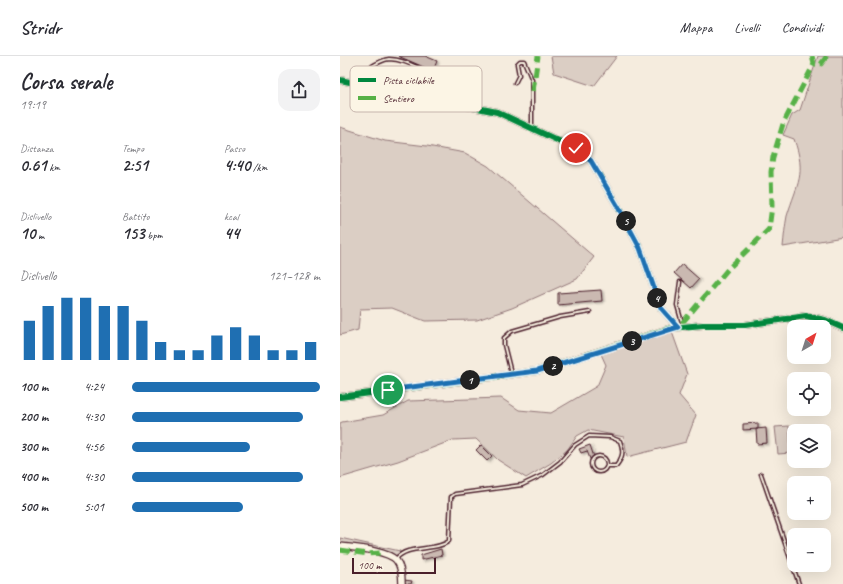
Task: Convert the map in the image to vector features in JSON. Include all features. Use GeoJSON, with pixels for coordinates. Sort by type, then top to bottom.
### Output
{"type":"FeatureCollection","features":[{"type":"Feature","properties":{"kind":"street"},"geometry":{"type":"LineString","coordinates":[[340,80],[350,82]]}},
{"type":"Feature","properties":{"kind":"street"},"geometry":{"type":"LineString","coordinates":[[482,109],[497,112],[576,148],[591,161],[640,248],[661,308],[680,327]]}},
{"type":"Feature","properties":{"kind":"street"},"geometry":{"type":"LineString","coordinates":[[340,396],[511,374],[546,368],[680,327],[703,325],[734,326],[806,316],[825,320],[843,328]]}},
{"type":"Feature","properties":{"kind":"street"},"geometry":{"type":"LineString","coordinates":[[340,546],[380,553],[396,560],[401,570],[402,584]]}},
{"type":"Feature","properties":{"kind":"lane"},"geometry":{"type":"LineString","coordinates":[[374,66],[388,59],[406,62],[414,66]]}},
{"type":"Feature","properties":{"kind":"lane"},"geometry":{"type":"LineString","coordinates":[[515,83],[519,75],[517,64],[520,61],[524,61],[532,80],[532,127]]}},
{"type":"Feature","properties":{"kind":"lane"},"geometry":{"type":"LineString","coordinates":[[680,282],[677,305],[680,327]]}},
{"type":"Feature","properties":{"kind":"lane"},"geometry":{"type":"LineString","coordinates":[[511,374],[504,345],[504,338],[512,331],[560,316],[590,312]]}},
{"type":"Feature","properties":{"kind":"lane"},"geometry":{"type":"LineString","coordinates":[[396,560],[405,552],[438,545],[449,541],[451,497],[455,494],[522,485],[543,475],[560,462],[574,445],[589,436],[610,437],[620,441],[623,450],[622,458],[616,466],[608,466]]}},
{"type":"Feature","properties":{"kind":"lane"},"geometry":{"type":"LineString","coordinates":[[597,456],[603,456],[607,460],[608,466],[605,471],[599,472],[594,470],[591,465],[592,460],[597,456]]}},
{"type":"Feature","properties":{"kind":"lane"},"geometry":{"type":"LineString","coordinates":[[761,474],[799,584]]}},
{"type":"Feature","properties":{"kind":"shaded area"},"geometry":{"type":"Polygon","coordinates":[[[551,56],[617,56],[594,86],[554,73],[551,56]]]}},
{"type":"Feature","properties":{"kind":"shaded area"},"geometry":{"type":"Polygon","coordinates":[[[818,56],[843,56],[843,237],[783,247],[787,216],[799,179],[800,162],[794,139],[783,135],[792,115],[800,110],[818,56]]]}},
{"type":"Feature","properties":{"kind":"shaded area"},"geometry":{"type":"Polygon","coordinates":[[[340,127],[385,141],[427,146],[465,153],[488,166],[594,257],[577,279],[512,308],[477,320],[425,321],[392,308],[360,309],[358,330],[340,335],[340,127]]]}},
{"type":"Feature","properties":{"kind":"shaded area"},"geometry":{"type":"Polygon","coordinates":[[[672,332],[687,374],[679,395],[696,415],[686,442],[627,457],[624,437],[588,430],[577,436],[567,450],[551,463],[526,478],[498,460],[476,439],[453,440],[398,461],[340,478],[340,423],[342,422],[383,415],[408,401],[501,398],[519,410],[551,413],[597,386],[606,365],[601,354],[672,332]]]}},
{"type":"Feature","properties":{"kind":"shaded area"},"geometry":{"type":"Polygon","coordinates":[[[787,426],[787,453],[778,454],[775,427],[787,426]]]}},
{"type":"Feature","properties":{"kind":"shaded area"},"geometry":{"type":"Polygon","coordinates":[[[340,538],[400,551],[400,553],[396,557],[380,549],[340,543],[340,538]]]}},
{"type":"Feature","properties":{"kind":"building"},"geometry":{"type":"Polygon","coordinates":[[[398,56],[425,56],[437,61],[435,66],[421,66],[398,56]]]}},
{"type":"Feature","properties":{"kind":"building"},"geometry":{"type":"Polygon","coordinates":[[[682,264],[699,279],[691,288],[674,273],[682,264]]]}},
{"type":"Feature","properties":{"kind":"building"},"geometry":{"type":"Polygon","coordinates":[[[601,290],[602,301],[558,305],[558,293],[601,290]]]}},
{"type":"Feature","properties":{"kind":"building"},"geometry":{"type":"Polygon","coordinates":[[[758,423],[758,429],[743,430],[743,424],[758,423]]]}},
{"type":"Feature","properties":{"kind":"building"},"geometry":{"type":"Polygon","coordinates":[[[766,428],[767,443],[757,444],[756,429],[766,428]]]}},
{"type":"Feature","properties":{"kind":"building"},"geometry":{"type":"Polygon","coordinates":[[[481,445],[492,456],[487,461],[476,450],[481,445]]]}},
{"type":"Feature","properties":{"kind":"building"},"geometry":{"type":"Polygon","coordinates":[[[590,445],[594,457],[590,459],[587,451],[581,453],[579,449],[590,445]]]}},
{"type":"Feature","properties":{"kind":"building"},"geometry":{"type":"Polygon","coordinates":[[[441,549],[442,555],[421,560],[421,555],[441,549]]]}},
{"type":"Feature","properties":{"kind":"building"},"geometry":{"type":"Polygon","coordinates":[[[404,580],[412,581],[411,584],[404,584],[404,580]]]}},
{"type":"Feature","properties":{"kind":"marked path"},"geometry":{"type":"LineString","coordinates":[[533,91],[538,56]]}},
{"type":"Feature","properties":{"kind":"marked path"},"geometry":{"type":"LineString","coordinates":[[812,56],[814,64],[821,64],[827,56]]}},
{"type":"Feature","properties":{"kind":"marked path"},"geometry":{"type":"LineString","coordinates":[[682,323],[728,269],[769,229],[772,206],[771,172],[773,157],[783,124],[814,64]]}},
{"type":"Feature","properties":{"kind":"marked path"},"geometry":{"type":"LineString","coordinates":[[340,550],[368,554],[380,553]]}},
{"type":"Feature","properties":{"kind":"cycle path"},"geometry":{"type":"LineString","coordinates":[[340,80],[350,82]]}},
{"type":"Feature","properties":{"kind":"cycle path"},"geometry":{"type":"LineString","coordinates":[[482,109],[497,112],[576,149],[591,161],[640,248],[661,308],[678,327]]}},
{"type":"Feature","properties":{"kind":"cycle path"},"geometry":{"type":"LineString","coordinates":[[340,397],[537,371],[671,328],[703,325],[745,325],[806,316],[825,320],[843,328]]}},
{"type":"Feature","properties":{"kind":"route"},"geometry":{"type":"LineString","coordinates":[[388,390],[537,371],[678,327],[670,320],[661,308],[640,248],[617,205],[591,161],[576,148]]}}]}
